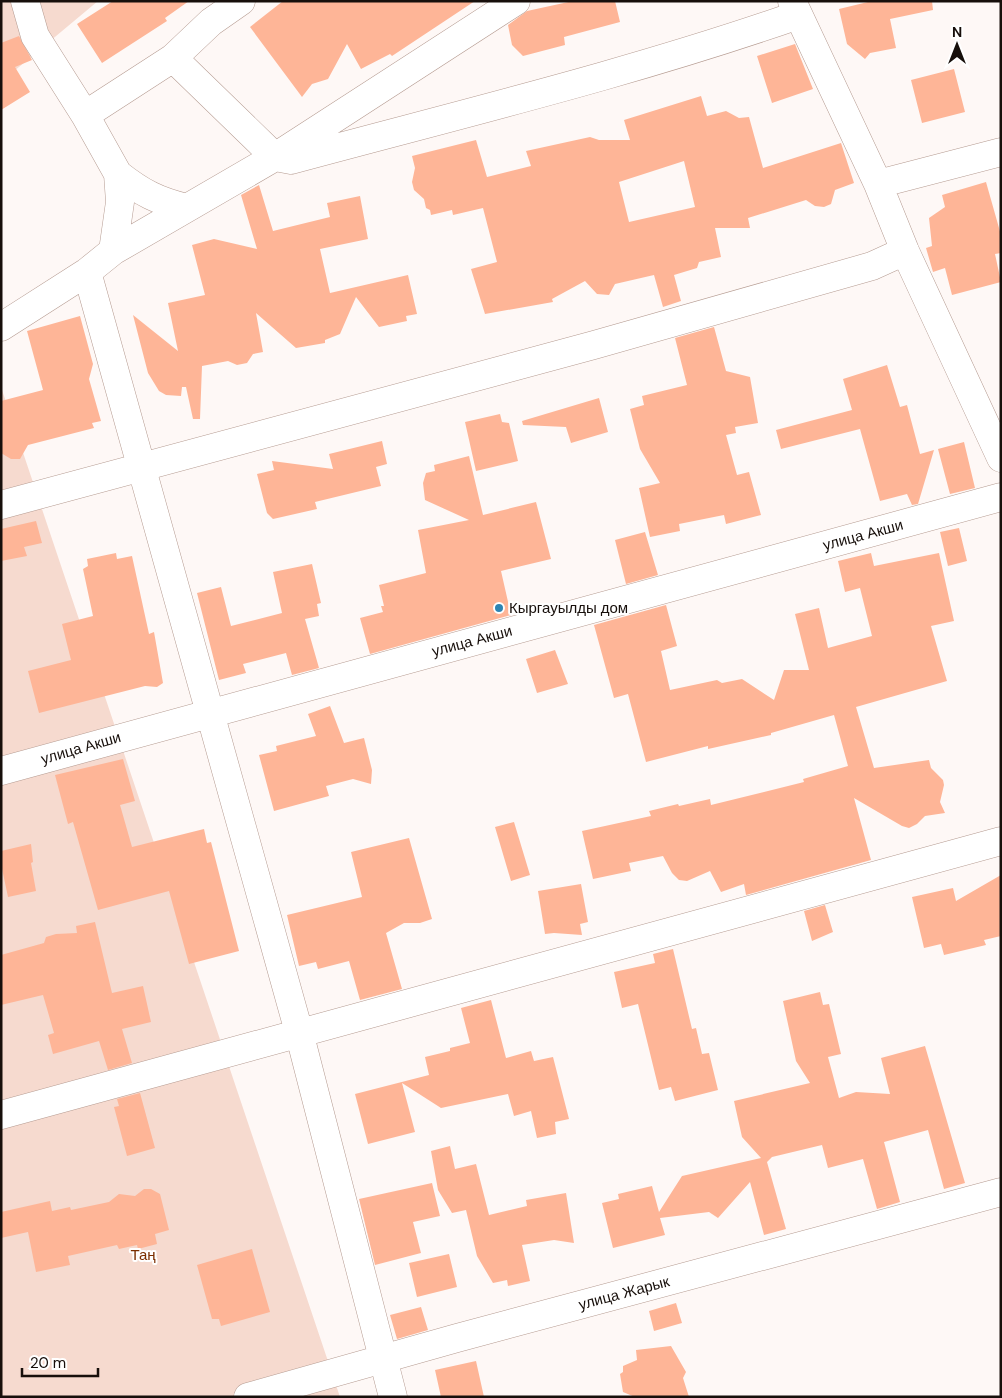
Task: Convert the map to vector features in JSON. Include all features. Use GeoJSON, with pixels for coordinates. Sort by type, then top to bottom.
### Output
{"type":"FeatureCollection","features":[{"type":"Feature","properties":{"kind":"street"},"geometry":{"type":"LineString","coordinates":[[26,1],[35,36],[85,115],[118,174],[140,192],[162,202],[188,208]]}},
{"type":"Feature","properties":{"kind":"street"},"geometry":{"type":"LineString","coordinates":[[85,115],[173,58],[210,22],[241,1]]}},
{"type":"Feature","properties":{"kind":"street"},"geometry":{"type":"LineString","coordinates":[[1,326],[87,272],[113,250],[275,157],[516,1]]}},
{"type":"Feature","properties":{"kind":"street"},"geometry":{"type":"LineString","coordinates":[[173,58],[275,157],[291,160],[499,104],[736,36],[795,8],[878,184],[905,251],[1001,458]]}},
{"type":"Feature","properties":{"kind":"street"},"geometry":{"type":"LineString","coordinates":[[878,184],[1001,152]]}},
{"type":"Feature","properties":{"kind":"street"},"geometry":{"type":"LineString","coordinates":[[113,250],[120,202],[118,174]]}},
{"type":"Feature","properties":{"kind":"street"},"geometry":{"type":"LineString","coordinates":[[1,505],[604,342],[872,266],[905,251]]}},
{"type":"Feature","properties":{"kind":"street"},"geometry":{"type":"LineString","coordinates":[[87,272],[298,1032],[393,1397]]}},
{"type":"Feature","properties":{"kind":"street","name":"улица Акши"},"geometry":{"type":"LineString","coordinates":[[1,771],[1001,497]]}},
{"type":"Feature","properties":{"kind":"street"},"geometry":{"type":"LineString","coordinates":[[1,1115],[298,1032],[379,1012],[1001,841]]}},
{"type":"Feature","properties":{"kind":"street","name":"улица Жарык"},"geometry":{"type":"LineString","coordinates":[[248,1397],[1001,1192]]}},
{"type":"Feature","properties":{"kind":"green space"},"geometry":{"type":"Polygon","coordinates":[[[1,1],[98,1],[1,82],[1,1]]]}},
{"type":"Feature","properties":{"kind":"green space","name":"Таң"},"geometry":{"type":"Polygon","coordinates":[[[1,387],[340,1397],[1,1397],[1,387]]]}},
{"type":"Feature","properties":{"kind":"building"},"geometry":{"type":"Polygon","coordinates":[[[113,1],[189,1],[165,18],[167,21],[102,63],[77,24],[113,1]]]}},
{"type":"Feature","properties":{"kind":"building"},"geometry":{"type":"Polygon","coordinates":[[[283,1],[475,1],[392,56],[390,54],[361,69],[347,44],[328,79],[312,84],[302,97],[250,27],[283,1]]]}},
{"type":"Feature","properties":{"kind":"building"},"geometry":{"type":"Polygon","coordinates":[[[573,1],[615,1],[620,22],[564,37],[565,45],[523,56],[512,45],[508,25],[527,11],[573,1]]]}},
{"type":"Feature","properties":{"kind":"building"},"geometry":{"type":"Polygon","coordinates":[[[872,1],[932,1],[933,10],[890,19],[896,48],[870,53],[865,59],[847,44],[839,9],[872,1]]]}},
{"type":"Feature","properties":{"kind":"building"},"geometry":{"type":"Polygon","coordinates":[[[19,36],[32,60],[15,67],[30,92],[1,110],[1,43],[19,36]]]}},
{"type":"Feature","properties":{"kind":"building"},"geometry":{"type":"Polygon","coordinates":[[[795,44],[813,89],[772,103],[757,56],[795,44]]]}},
{"type":"Feature","properties":{"kind":"building"},"geometry":{"type":"Polygon","coordinates":[[[954,69],[965,112],[922,123],[911,80],[954,69]]]}},
{"type":"Feature","properties":{"kind":"building"},"geometry":{"type":"Polygon","coordinates":[[[701,96],[707,116],[726,111],[739,118],[749,117],[763,168],[841,143],[854,183],[835,190],[831,204],[824,207],[815,206],[806,200],[748,218],[750,228],[715,228],[721,257],[699,262],[697,268],[674,275],[681,301],[663,307],[654,275],[615,284],[609,295],[597,294],[585,281],[552,299],[553,302],[485,314],[471,269],[497,262],[483,208],[453,215],[452,210],[431,215],[430,210],[426,208],[424,199],[414,190],[412,182],[415,168],[412,156],[476,140],[487,177],[531,166],[526,151],[590,137],[599,140],[630,140],[624,120],[701,96]],[[684,161],[619,182],[629,222],[695,207],[684,161]]]}},
{"type":"Feature","properties":{"kind":"building"},"geometry":{"type":"Polygon","coordinates":[[[986,182],[1001,235],[1001,253],[995,254],[1001,282],[952,295],[945,268],[933,272],[926,248],[932,246],[929,218],[945,207],[942,195],[986,182]]]}},
{"type":"Feature","properties":{"kind":"building"},"geometry":{"type":"Polygon","coordinates":[[[259,185],[273,231],[330,217],[327,203],[360,196],[368,239],[320,249],[330,293],[408,275],[417,314],[406,316],[407,321],[379,327],[356,297],[340,334],[325,340],[325,343],[296,348],[256,313],[263,352],[253,354],[247,363],[237,365],[228,361],[202,366],[200,419],[193,419],[186,387],[182,387],[181,396],[166,395],[159,391],[148,373],[133,315],[178,351],[168,303],[205,295],[192,245],[214,239],[257,249],[241,195],[259,185]]]}},
{"type":"Feature","properties":{"kind":"building"},"geometry":{"type":"Polygon","coordinates":[[[80,316],[93,364],[89,379],[101,421],[92,423],[94,428],[28,445],[20,459],[11,459],[1,453],[1,401],[43,390],[27,331],[80,316]]]}},
{"type":"Feature","properties":{"kind":"building"},"geometry":{"type":"Polygon","coordinates":[[[714,327],[726,371],[750,377],[758,423],[735,427],[736,433],[726,435],[737,475],[749,472],[761,515],[726,524],[724,515],[679,524],[680,531],[650,537],[639,488],[660,483],[640,449],[630,409],[644,405],[642,396],[687,385],[675,338],[714,327]]]}},
{"type":"Feature","properties":{"kind":"building"},"geometry":{"type":"Polygon","coordinates":[[[887,365],[900,407],[907,405],[920,454],[934,450],[918,504],[912,505],[907,494],[880,501],[860,429],[781,449],[776,430],[852,410],[843,379],[887,365]]]}},
{"type":"Feature","properties":{"kind":"building"},"geometry":{"type":"Polygon","coordinates":[[[599,398],[608,432],[571,443],[566,427],[523,425],[522,421],[599,398]]]}},
{"type":"Feature","properties":{"kind":"building"},"geometry":{"type":"Polygon","coordinates":[[[500,414],[502,422],[509,423],[518,461],[476,471],[465,422],[500,414]]]}},
{"type":"Feature","properties":{"kind":"building"},"geometry":{"type":"Polygon","coordinates":[[[382,441],[387,464],[376,467],[381,486],[315,502],[317,509],[273,519],[267,513],[257,474],[274,470],[272,461],[333,469],[329,454],[382,441]]]}},
{"type":"Feature","properties":{"kind":"building"},"geometry":{"type":"Polygon","coordinates":[[[964,442],[975,488],[950,494],[938,449],[964,442]]]}},
{"type":"Feature","properties":{"kind":"building"},"geometry":{"type":"Polygon","coordinates":[[[469,456],[483,515],[536,502],[551,559],[501,571],[511,615],[370,654],[360,618],[383,612],[381,606],[384,606],[379,585],[426,573],[418,530],[469,520],[425,500],[423,483],[426,473],[435,471],[434,465],[469,456]]]}},
{"type":"Feature","properties":{"kind":"building"},"geometry":{"type":"Polygon","coordinates":[[[36,521],[42,543],[24,547],[27,556],[1,561],[1,529],[36,521]]]}},
{"type":"Feature","properties":{"kind":"building"},"geometry":{"type":"Polygon","coordinates":[[[959,528],[967,561],[948,566],[940,532],[959,528]]]}},
{"type":"Feature","properties":{"kind":"building"},"geometry":{"type":"Polygon","coordinates":[[[645,532],[658,575],[626,584],[615,540],[645,532]]]}},
{"type":"Feature","properties":{"kind":"building"},"geometry":{"type":"Polygon","coordinates":[[[116,553],[117,559],[132,556],[149,634],[154,632],[163,683],[157,687],[145,686],[39,713],[28,671],[71,660],[62,624],[93,616],[83,569],[88,566],[87,559],[116,553]]]}},
{"type":"Feature","properties":{"kind":"building"},"geometry":{"type":"Polygon","coordinates":[[[871,553],[874,566],[939,553],[954,621],[931,626],[947,681],[856,707],[874,768],[929,760],[931,768],[943,780],[944,785],[940,802],[945,813],[925,816],[917,824],[909,828],[902,826],[854,798],[871,860],[746,895],[744,884],[721,892],[710,871],[687,881],[679,880],[672,873],[663,856],[629,863],[631,871],[593,879],[582,831],[651,816],[649,811],[678,804],[679,806],[710,799],[711,805],[804,782],[803,779],[848,766],[834,715],[771,733],[771,735],[708,749],[708,746],[646,762],[628,694],[614,698],[594,625],[666,605],[677,646],[661,651],[670,690],[717,680],[722,683],[742,679],[774,700],[784,670],[809,670],[795,614],[819,608],[828,648],[872,636],[860,588],[845,592],[838,561],[871,553]]]}},
{"type":"Feature","properties":{"kind":"building"},"geometry":{"type":"Polygon","coordinates":[[[312,564],[321,603],[317,604],[319,616],[305,619],[319,668],[292,675],[286,653],[243,664],[246,673],[219,680],[197,593],[221,587],[231,626],[282,613],[273,572],[312,564]]]}},
{"type":"Feature","properties":{"kind":"building"},"geometry":{"type":"Polygon","coordinates":[[[555,650],[568,684],[537,693],[526,659],[555,650]]]}},
{"type":"Feature","properties":{"kind":"building"},"geometry":{"type":"Polygon","coordinates":[[[330,706],[344,743],[364,738],[372,770],[371,784],[353,779],[326,786],[329,796],[274,811],[259,755],[277,751],[276,746],[316,736],[308,714],[330,706]]]}},
{"type":"Feature","properties":{"kind":"building"},"geometry":{"type":"Polygon","coordinates":[[[123,759],[135,801],[120,805],[132,847],[204,829],[207,843],[211,842],[239,951],[189,964],[169,891],[98,910],[73,822],[68,824],[55,775],[123,759]]]}},
{"type":"Feature","properties":{"kind":"building"},"geometry":{"type":"Polygon","coordinates":[[[514,822],[530,875],[511,881],[495,827],[514,822]]]}},
{"type":"Feature","properties":{"kind":"building"},"geometry":{"type":"Polygon","coordinates":[[[409,838],[432,919],[420,923],[404,923],[386,933],[402,989],[360,1000],[349,961],[318,969],[316,962],[299,966],[287,915],[362,897],[351,852],[409,838]]]}},
{"type":"Feature","properties":{"kind":"building"},"geometry":{"type":"Polygon","coordinates":[[[31,844],[33,862],[31,863],[36,891],[8,897],[1,864],[1,851],[31,844]]]}},
{"type":"Feature","properties":{"kind":"building"},"geometry":{"type":"Polygon","coordinates":[[[1001,875],[1001,936],[984,940],[986,945],[944,955],[941,944],[924,948],[912,897],[953,888],[956,901],[1001,875]]]}},
{"type":"Feature","properties":{"kind":"building"},"geometry":{"type":"Polygon","coordinates":[[[581,884],[588,922],[580,924],[582,935],[545,934],[538,891],[581,884]]]}},
{"type":"Feature","properties":{"kind":"building"},"geometry":{"type":"Polygon","coordinates":[[[825,905],[833,932],[812,941],[804,911],[825,905]]]}},
{"type":"Feature","properties":{"kind":"building"},"geometry":{"type":"Polygon","coordinates":[[[95,922],[112,993],[143,986],[151,1022],[122,1029],[132,1063],[108,1070],[99,1041],[53,1054],[48,1035],[54,1033],[43,995],[1,1005],[1,955],[44,943],[46,937],[56,934],[77,933],[76,926],[95,922]]]}},
{"type":"Feature","properties":{"kind":"building"},"geometry":{"type":"Polygon","coordinates":[[[673,949],[692,1029],[696,1028],[702,1054],[709,1053],[718,1090],[675,1101],[671,1087],[659,1090],[638,1004],[622,1008],[614,972],[655,963],[653,954],[673,949]]]}},
{"type":"Feature","properties":{"kind":"building"},"geometry":{"type":"Polygon","coordinates":[[[820,992],[823,1005],[829,1004],[841,1054],[828,1057],[839,1098],[856,1092],[890,1094],[881,1058],[925,1046],[965,1183],[944,1189],[928,1130],[884,1142],[900,1202],[877,1209],[863,1159],[828,1168],[822,1145],[772,1157],[767,1162],[786,1229],[764,1235],[750,1182],[718,1218],[709,1212],[660,1218],[665,1235],[613,1248],[602,1203],[619,1199],[618,1194],[652,1186],[659,1212],[682,1176],[761,1158],[742,1137],[734,1101],[810,1083],[796,1061],[783,1001],[820,992]]]}},
{"type":"Feature","properties":{"kind":"building"},"geometry":{"type":"Polygon","coordinates":[[[491,1000],[506,1058],[531,1051],[534,1061],[553,1057],[569,1119],[555,1122],[556,1134],[537,1138],[531,1111],[514,1116],[508,1094],[441,1108],[402,1083],[415,1132],[368,1144],[355,1094],[429,1075],[425,1057],[450,1051],[450,1048],[470,1043],[461,1008],[491,1000]]]}},
{"type":"Feature","properties":{"kind":"building"},"geometry":{"type":"Polygon","coordinates":[[[140,1093],[155,1148],[127,1156],[114,1107],[119,1106],[117,1099],[140,1093]]]}},
{"type":"Feature","properties":{"kind":"building"},"geometry":{"type":"Polygon","coordinates":[[[450,1146],[455,1169],[476,1164],[489,1215],[527,1206],[526,1200],[566,1193],[574,1243],[554,1240],[522,1245],[530,1281],[508,1286],[507,1280],[493,1283],[477,1256],[466,1210],[452,1213],[438,1190],[431,1151],[450,1146]]]}},
{"type":"Feature","properties":{"kind":"building"},"geometry":{"type":"Polygon","coordinates":[[[432,1183],[440,1216],[413,1222],[421,1253],[375,1265],[359,1199],[432,1183]]]}},
{"type":"Feature","properties":{"kind":"building"},"geometry":{"type":"Polygon","coordinates":[[[144,1189],[151,1189],[160,1194],[169,1230],[155,1234],[157,1244],[138,1249],[137,1245],[119,1249],[117,1245],[68,1256],[70,1265],[36,1272],[28,1232],[1,1238],[1,1212],[50,1201],[52,1211],[70,1207],[71,1210],[109,1202],[119,1194],[135,1196],[144,1189]]]}},
{"type":"Feature","properties":{"kind":"building"},"geometry":{"type":"Polygon","coordinates":[[[252,1249],[270,1312],[221,1326],[219,1319],[212,1319],[197,1265],[252,1249]]]}},
{"type":"Feature","properties":{"kind":"building"},"geometry":{"type":"Polygon","coordinates":[[[449,1254],[457,1287],[417,1297],[409,1263],[449,1254]]]}},
{"type":"Feature","properties":{"kind":"building"},"geometry":{"type":"Polygon","coordinates":[[[676,1303],[682,1323],[654,1331],[649,1311],[676,1303]]]}},
{"type":"Feature","properties":{"kind":"building"},"geometry":{"type":"Polygon","coordinates":[[[421,1307],[428,1330],[397,1339],[390,1315],[421,1307]]]}},
{"type":"Feature","properties":{"kind":"building"},"geometry":{"type":"Polygon","coordinates":[[[671,1346],[686,1372],[683,1378],[689,1397],[635,1397],[623,1392],[620,1374],[623,1372],[623,1366],[637,1360],[636,1350],[671,1346]]]}},
{"type":"Feature","properties":{"kind":"building"},"geometry":{"type":"Polygon","coordinates":[[[476,1361],[484,1397],[441,1397],[435,1370],[476,1361]]]}},
{"type":"Feature","properties":{"kind":"place","name":"Кыргауылды дом"},"geometry":{"type":"Point","coordinates":[499,608]}}]}
